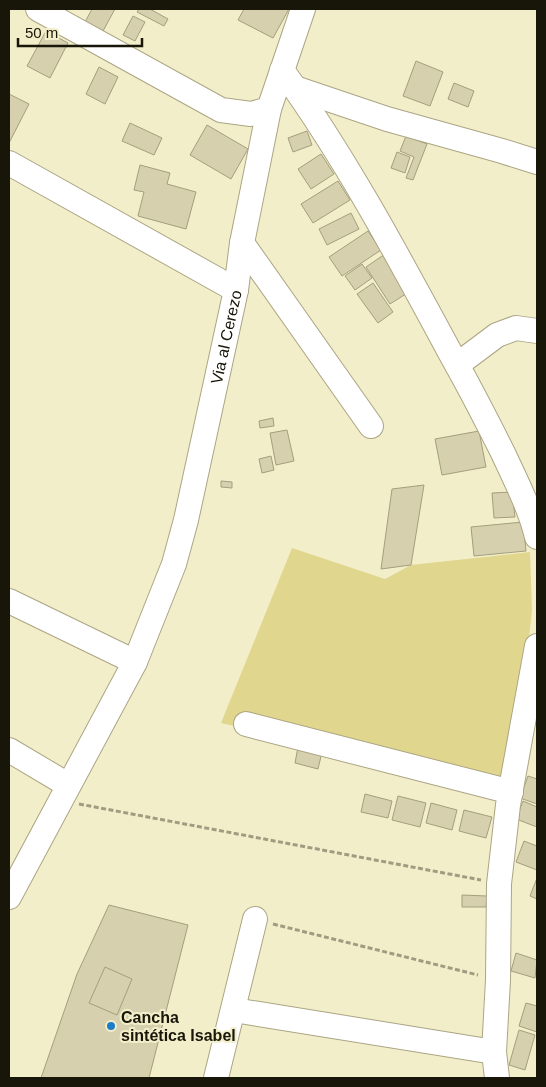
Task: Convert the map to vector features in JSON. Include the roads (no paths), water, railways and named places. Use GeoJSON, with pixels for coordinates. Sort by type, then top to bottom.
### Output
{"type":"FeatureCollection","features":[{"type":"Feature","properties":{"kind":"street"},"geometry":{"type":"LineString","coordinates":[[38,9],[63,15],[221,110],[251,114],[269,109]]}},
{"type":"Feature","properties":{"kind":"street","name":"Via al Cerezo"},"geometry":{"type":"LineString","coordinates":[[9,897],[135,662],[174,564],[186,520],[236,290],[242,243],[269,109],[288,79],[303,9]]}},
{"type":"Feature","properties":{"kind":"street"},"geometry":{"type":"LineString","coordinates":[[288,79],[387,119],[537,162]]}},
{"type":"Feature","properties":{"kind":"street"},"geometry":{"type":"LineString","coordinates":[[288,79],[368,202],[457,365],[527,485],[537,537]]}},
{"type":"Feature","properties":{"kind":"street"},"geometry":{"type":"LineString","coordinates":[[9,163],[236,290]]}},
{"type":"Feature","properties":{"kind":"street"},"geometry":{"type":"LineString","coordinates":[[242,243],[371,426]]}},
{"type":"Feature","properties":{"kind":"street"},"geometry":{"type":"LineString","coordinates":[[457,365],[497,335],[516,328],[537,330]]}},
{"type":"Feature","properties":{"kind":"street"},"geometry":{"type":"LineString","coordinates":[[9,601],[135,662]]}},
{"type":"Feature","properties":{"kind":"street"},"geometry":{"type":"LineString","coordinates":[[498,1078],[494,1052],[498,980],[499,884],[511,792],[537,646]]}},
{"type":"Feature","properties":{"kind":"street"},"geometry":{"type":"LineString","coordinates":[[246,724],[511,792]]}},
{"type":"Feature","properties":{"kind":"street"},"geometry":{"type":"LineString","coordinates":[[9,750],[64,792]]}},
{"type":"Feature","properties":{"kind":"street"},"geometry":{"type":"LineString","coordinates":[[216,1078],[255,919]]}},
{"type":"Feature","properties":{"kind":"street"},"geometry":{"type":"LineString","coordinates":[[234,1010],[494,1052]]}},
{"type":"Feature","properties":{"kind":"place","name":"Cancha sintética Isabel"},"geometry":{"type":"Point","coordinates":[111,1026]}}]}
